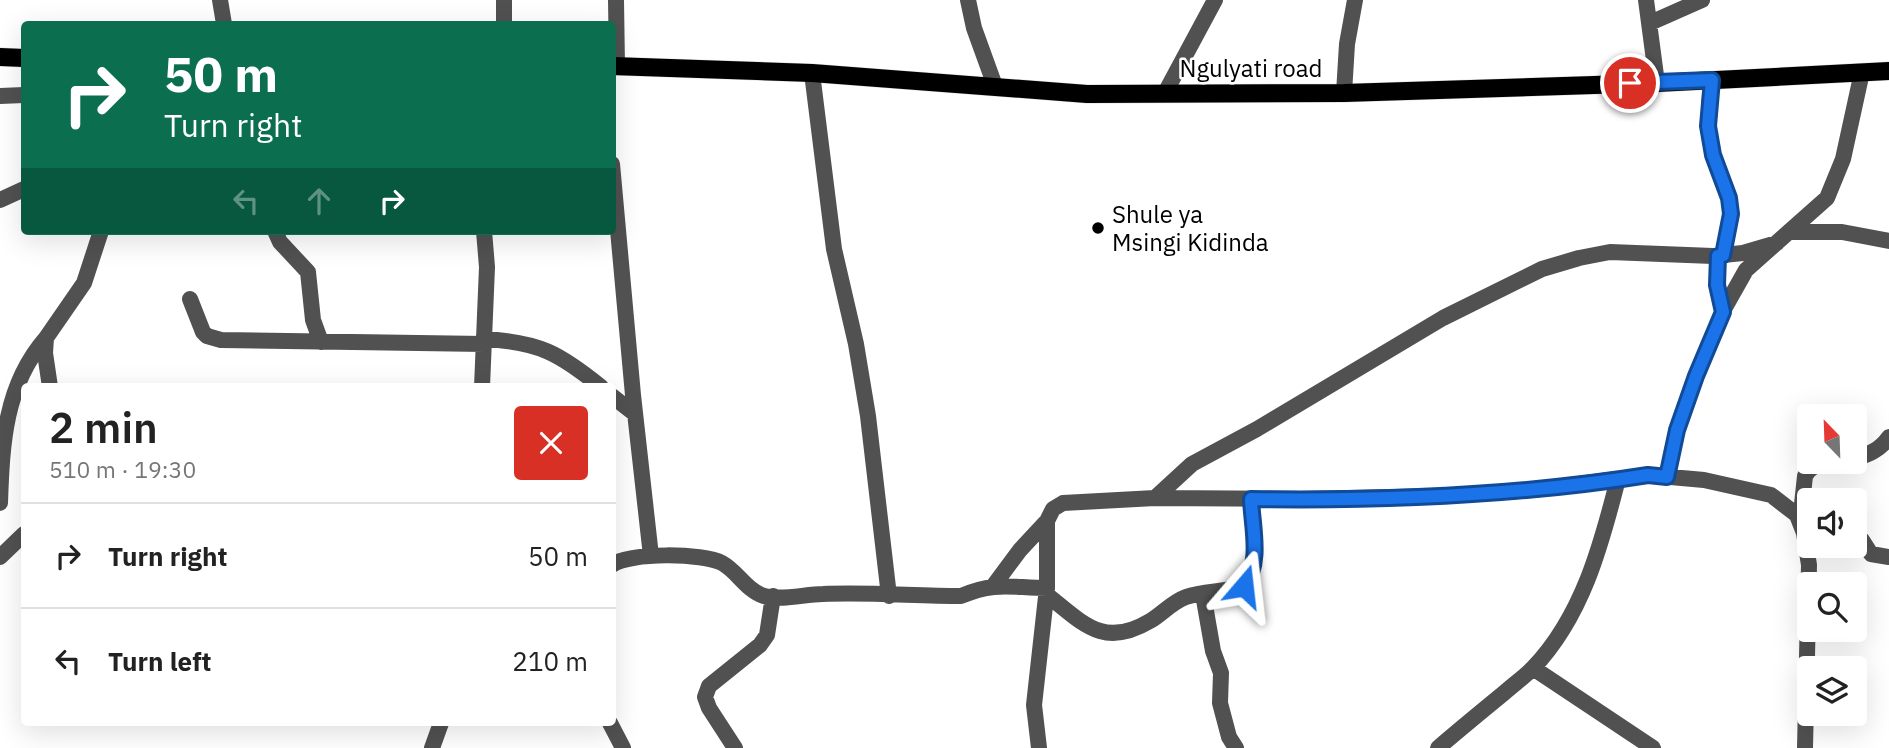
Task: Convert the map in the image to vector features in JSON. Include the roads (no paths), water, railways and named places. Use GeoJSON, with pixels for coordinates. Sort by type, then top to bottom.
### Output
{"type":"FeatureCollection","features":[{"type":"Feature","properties":{"kind":"main road"},"geometry":{"type":"LineString","coordinates":[[0,57],[21,58]]}},
{"type":"Feature","properties":{"kind":"main road","name":"Ngulyati road"},"geometry":{"type":"LineString","coordinates":[[616,66],[812,73],[1087,94],[1344,93],[1657,83],[1889,71]]}},
{"type":"Feature","properties":{"kind":"street"},"geometry":{"type":"LineString","coordinates":[[220,0],[224,21]]}},
{"type":"Feature","properties":{"kind":"street"},"geometry":{"type":"LineString","coordinates":[[504,0],[505,21]]}},
{"type":"Feature","properties":{"kind":"street"},"geometry":{"type":"LineString","coordinates":[[616,0],[616,21]]}},
{"type":"Feature","properties":{"kind":"street"},"geometry":{"type":"LineString","coordinates":[[968,0],[974,28],[995,86]]}},
{"type":"Feature","properties":{"kind":"street"},"geometry":{"type":"LineString","coordinates":[[1166,93],[1215,0]]}},
{"type":"Feature","properties":{"kind":"street"},"geometry":{"type":"LineString","coordinates":[[1344,93],[1347,44],[1355,0]]}},
{"type":"Feature","properties":{"kind":"street"},"geometry":{"type":"LineString","coordinates":[[1646,0],[1657,83]]}},
{"type":"Feature","properties":{"kind":"street"},"geometry":{"type":"LineString","coordinates":[[1650,23],[1702,0]]}},
{"type":"Feature","properties":{"kind":"street"},"geometry":{"type":"LineString","coordinates":[[1667,477],[1677,430],[1696,376],[1723,312],[1746,270],[1827,198],[1843,159],[1862,72]]}},
{"type":"Feature","properties":{"kind":"street"},"geometry":{"type":"LineString","coordinates":[[812,73],[834,249],[856,344],[868,416],[889,596]]}},
{"type":"Feature","properties":{"kind":"street"},"geometry":{"type":"LineString","coordinates":[[1712,80],[1708,126],[1713,155],[1729,198],[1731,214],[1720,256],[1717,285],[1723,312]]}},
{"type":"Feature","properties":{"kind":"street"},"geometry":{"type":"LineString","coordinates":[[0,96],[21,95]]}},
{"type":"Feature","properties":{"kind":"street"},"geometry":{"type":"LineString","coordinates":[[0,200],[21,190]]}},
{"type":"Feature","properties":{"kind":"street"},"geometry":{"type":"LineString","coordinates":[[616,207],[651,556]]}},
{"type":"Feature","properties":{"kind":"street"},"geometry":{"type":"LineString","coordinates":[[1155,498],[1192,464],[1257,429],[1443,318],[1542,269],[1579,258],[1610,253],[1720,256],[1743,253],[1783,238],[1842,232],[1889,241]]}},
{"type":"Feature","properties":{"kind":"street"},"geometry":{"type":"LineString","coordinates":[[0,503],[2,445],[7,414],[19,378],[36,349],[84,283],[100,235]]}},
{"type":"Feature","properties":{"kind":"street"},"geometry":{"type":"LineString","coordinates":[[277,235],[308,272],[313,320],[321,342]]}},
{"type":"Feature","properties":{"kind":"street"},"geometry":{"type":"LineString","coordinates":[[482,383],[487,267],[484,235]]}},
{"type":"Feature","properties":{"kind":"street"},"geometry":{"type":"LineString","coordinates":[[190,299],[203,332],[221,341],[505,340],[546,349],[569,361],[596,383]]}},
{"type":"Feature","properties":{"kind":"street"},"geometry":{"type":"LineString","coordinates":[[46,338],[49,383]]}},
{"type":"Feature","properties":{"kind":"street"},"geometry":{"type":"LineString","coordinates":[[616,399],[635,414]]}},
{"type":"Feature","properties":{"kind":"street"},"geometry":{"type":"LineString","coordinates":[[1867,454],[1888,439]]}},
{"type":"Feature","properties":{"kind":"street"},"geometry":{"type":"LineString","coordinates":[[994,586],[1020,550],[1047,521],[1053,509],[1063,502],[1155,498],[1442,496],[1533,491],[1648,475],[1704,481],[1771,495],[1797,515]]}},
{"type":"Feature","properties":{"kind":"street"},"geometry":{"type":"LineString","coordinates":[[1438,748],[1533,668],[1577,606],[1607,522],[1618,479]]}},
{"type":"Feature","properties":{"kind":"street"},"geometry":{"type":"LineString","coordinates":[[616,563],[628,558],[668,555],[720,562],[764,596],[961,596],[980,588],[994,586],[1046,591],[1085,625],[1115,635],[1136,629],[1186,597],[1244,586],[1251,577],[1254,557],[1251,499]]}},
{"type":"Feature","properties":{"kind":"street"},"geometry":{"type":"LineString","coordinates":[[1039,748],[1034,705],[1046,591],[1047,521]]}},
{"type":"Feature","properties":{"kind":"street"},"geometry":{"type":"LineString","coordinates":[[0,557],[21,537]]}},
{"type":"Feature","properties":{"kind":"street"},"geometry":{"type":"LineString","coordinates":[[1867,548],[1871,554],[1889,557]]}},
{"type":"Feature","properties":{"kind":"street"},"geometry":{"type":"LineString","coordinates":[[1805,748],[1809,558]]}},
{"type":"Feature","properties":{"kind":"street"},"geometry":{"type":"LineString","coordinates":[[1203,594],[1213,651],[1221,673],[1220,703],[1234,748]]}},
{"type":"Feature","properties":{"kind":"street"},"geometry":{"type":"LineString","coordinates":[[735,748],[709,708],[705,697],[709,686],[760,645],[767,635],[773,596]]}},
{"type":"Feature","properties":{"kind":"street"},"geometry":{"type":"LineString","coordinates":[[1533,668],[1653,748]]}},
{"type":"Feature","properties":{"kind":"street"},"geometry":{"type":"LineString","coordinates":[[432,748],[440,726]]}},
{"type":"Feature","properties":{"kind":"street"},"geometry":{"type":"LineString","coordinates":[[611,726],[622,748]]}},
{"type":"Feature","properties":{"kind":"place","name":"Shule ya Msingi Kidinda"},"geometry":{"type":"Point","coordinates":[1098,228]}}]}
